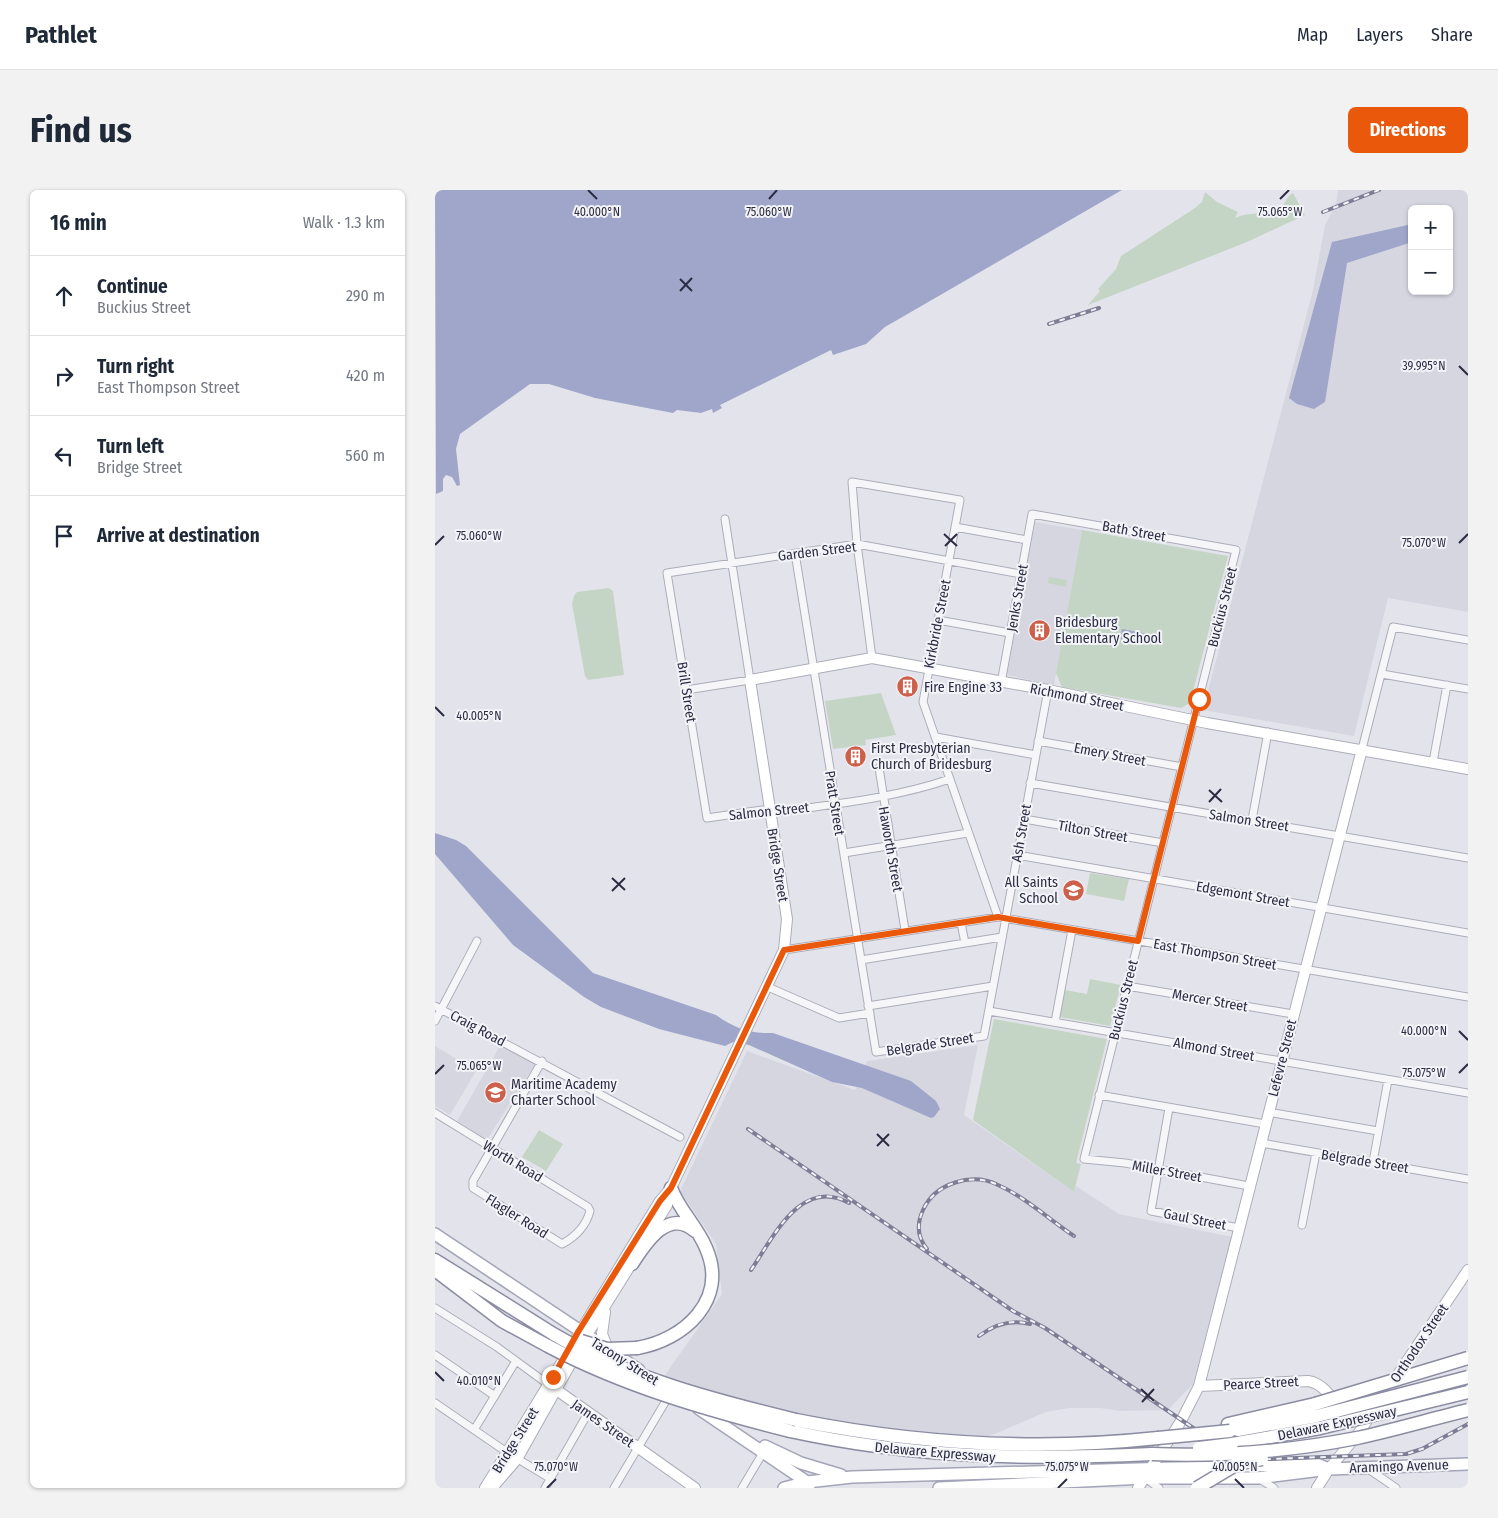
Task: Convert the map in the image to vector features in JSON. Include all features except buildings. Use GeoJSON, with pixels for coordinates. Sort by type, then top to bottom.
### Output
{"type":"FeatureCollection","features":[{"type":"Feature","properties":{"kind":"highway"},"geometry":{"type":"LineString","coordinates":[[435,1260],[553,1337],[616,1350],[637,1348],[659,1342],[684,1330],[701,1311],[710,1289],[711,1265],[707,1249],[671,1188]]}},
{"type":"Feature","properties":{"kind":"highway"},"geometry":{"type":"LineString","coordinates":[[632,1264],[647,1241],[660,1228],[668,1224],[684,1224],[698,1233]]}},
{"type":"Feature","properties":{"kind":"highway","name":"Delaware Expressway"},"geometry":{"type":"LineString","coordinates":[[435,1270],[502,1321],[553,1337],[639,1374],[734,1404],[793,1426],[870,1447],[948,1455],[999,1445],[1084,1444],[1158,1438],[1317,1416],[1468,1392]]}},
{"type":"Feature","properties":{"kind":"highway"},"geometry":{"type":"LineString","coordinates":[[1317,1416],[1468,1358]]}},
{"type":"Feature","properties":{"kind":"highway","name":"Delaware Expressway"},"geometry":{"type":"LineString","coordinates":[[793,1426],[877,1434],[972,1450],[1035,1458],[1152,1454],[1232,1444],[1317,1416],[1468,1377]]}},
{"type":"Feature","properties":{"kind":"highway"},"geometry":{"type":"LineString","coordinates":[[1152,1454],[1208,1455],[1297,1448],[1357,1438],[1468,1412]]}},
{"type":"Feature","properties":{"kind":"highway"},"geometry":{"type":"LineString","coordinates":[[1197,1488],[1237,1464],[1368,1443],[1468,1412]]}},
{"type":"Feature","properties":{"kind":"main road","name":"Richmond Street"},"geometry":{"type":"LineString","coordinates":[[750,680],[872,658],[928,670],[1048,690],[1194,720],[1468,768]]}},
{"type":"Feature","properties":{"kind":"main road","name":"Bridge Street"},"geometry":{"type":"LineString","coordinates":[[582,1334],[610,1300],[667,1206],[671,1188],[784,950],[787,919],[750,680]]}},
{"type":"Feature","properties":{"kind":"main road","name":"Lefevre Street"},"geometry":{"type":"LineString","coordinates":[[1145,1479],[1181,1421],[1199,1386],[1362,749]]}},
{"type":"Feature","properties":{"kind":"main road","name":"Bridge Street"},"geometry":{"type":"LineString","coordinates":[[492,1488],[517,1459],[552,1387],[582,1334],[660,1201],[671,1188]]}},
{"type":"Feature","properties":{"kind":"main road","name":"Tacony Street"},"geometry":{"type":"LineString","coordinates":[[435,1234],[582,1334],[739,1434],[811,1485]]}},
{"type":"Feature","properties":{"kind":"main road","name":"Orthodox Street"},"geometry":{"type":"LineString","coordinates":[[1317,1488],[1329,1469],[1358,1434],[1468,1270]]}},
{"type":"Feature","properties":{"kind":"main road"},"geometry":{"type":"LineString","coordinates":[[610,1300],[603,1316],[602,1334],[610,1352]]}},
{"type":"Feature","properties":{"kind":"main road","name":"Pearce Street"},"geometry":{"type":"LineString","coordinates":[[1199,1386],[1315,1382],[1323,1387],[1345,1413],[1357,1428],[1358,1434]]}},
{"type":"Feature","properties":{"kind":"main road","name":"Bridge Street"},"geometry":{"type":"LineString","coordinates":[[485,1488],[552,1387]]}},
{"type":"Feature","properties":{"kind":"main road","name":"James Street"},"geometry":{"type":"LineString","coordinates":[[552,1387],[588,1414],[638,1447],[688,1486]]}},
{"type":"Feature","properties":{"kind":"main road"},"geometry":{"type":"LineString","coordinates":[[739,1434],[819,1469],[853,1477]]}},
{"type":"Feature","properties":{"kind":"main road"},"geometry":{"type":"LineString","coordinates":[[939,1488],[1145,1479],[1317,1464],[1329,1469]]}},
{"type":"Feature","properties":{"kind":"main road","name":"Aramingo Avenue"},"geometry":{"type":"LineString","coordinates":[[1329,1469],[1468,1464]]}},
{"type":"Feature","properties":{"kind":"main road"},"geometry":{"type":"LineString","coordinates":[[784,1488],[853,1477],[1257,1478],[1329,1469]]}},
{"type":"Feature","properties":{"kind":"street","name":"Kirkbride Street"},"geometry":{"type":"LineString","coordinates":[[857,544],[852,482],[960,500],[923,702],[998,917]]}},
{"type":"Feature","properties":{"kind":"street","name":"Jenks Street"},"geometry":{"type":"LineString","coordinates":[[1001,683],[1032,514]]}},
{"type":"Feature","properties":{"kind":"street","name":"Bath Street"},"geometry":{"type":"LineString","coordinates":[[1032,514],[1236,550]]}},
{"type":"Feature","properties":{"kind":"street","name":"Bridge Street"},"geometry":{"type":"LineString","coordinates":[[725,519],[750,680]]}},
{"type":"Feature","properties":{"kind":"street"},"geometry":{"type":"LineString","coordinates":[[955,527],[1027,540]]}},
{"type":"Feature","properties":{"kind":"street","name":"Garden Street"},"geometry":{"type":"LineString","coordinates":[[671,572],[857,544],[1021,574]]}},
{"type":"Feature","properties":{"kind":"street"},"geometry":{"type":"LineString","coordinates":[[857,544],[872,658]]}},
{"type":"Feature","properties":{"kind":"street","name":"Buckius Street"},"geometry":{"type":"LineString","coordinates":[[1084,1159],[1236,550]]}},
{"type":"Feature","properties":{"kind":"street","name":"Pratt Street"},"geometry":{"type":"LineString","coordinates":[[795,553],[876,1052]]}},
{"type":"Feature","properties":{"kind":"street","name":"Brill Street"},"geometry":{"type":"LineString","coordinates":[[671,572],[667,573],[706,816]]}},
{"type":"Feature","properties":{"kind":"street"},"geometry":{"type":"LineString","coordinates":[[937,620],[1010,633]]}},
{"type":"Feature","properties":{"kind":"street","name":"Lefevre Street"},"geometry":{"type":"LineString","coordinates":[[1362,749],[1393,628],[1468,640]]}},
{"type":"Feature","properties":{"kind":"street"},"geometry":{"type":"LineString","coordinates":[[1382,674],[1468,689]]}},
{"type":"Feature","properties":{"kind":"street","name":"Richmond Street"},"geometry":{"type":"LineString","coordinates":[[686,690],[750,680]]}},
{"type":"Feature","properties":{"kind":"street"},"geometry":{"type":"LineString","coordinates":[[1433,762],[1447,685]]}},
{"type":"Feature","properties":{"kind":"street","name":"Ash Street"},"geometry":{"type":"LineString","coordinates":[[984,1036],[1048,690]]}},
{"type":"Feature","properties":{"kind":"street"},"geometry":{"type":"LineString","coordinates":[[1252,820],[1268,732]]}},
{"type":"Feature","properties":{"kind":"street"},"geometry":{"type":"LineString","coordinates":[[936,737],[1036,755]]}},
{"type":"Feature","properties":{"kind":"street","name":"Emery Street"},"geometry":{"type":"LineString","coordinates":[[1038,741],[1182,768]]}},
{"type":"Feature","properties":{"kind":"street","name":"Haworth Street"},"geometry":{"type":"LineString","coordinates":[[879,768],[882,797],[905,930]]}},
{"type":"Feature","properties":{"kind":"street","name":"Salmon Street"},"geometry":{"type":"LineString","coordinates":[[706,816],[707,818],[762,810],[778,812],[882,797],[918,790],[950,779]]}},
{"type":"Feature","properties":{"kind":"street","name":"Salmon Street"},"geometry":{"type":"LineString","coordinates":[[1031,783],[1468,858]]}},
{"type":"Feature","properties":{"kind":"street","name":"Tilton Street"},"geometry":{"type":"LineString","coordinates":[[1024,819],[1163,842]]}},
{"type":"Feature","properties":{"kind":"street"},"geometry":{"type":"LineString","coordinates":[[843,853],[968,833]]}},
{"type":"Feature","properties":{"kind":"street","name":"Edgemont Street"},"geometry":{"type":"LineString","coordinates":[[1017,855],[1468,933]]}},
{"type":"Feature","properties":{"kind":"street","name":"East Thompson Street"},"geometry":{"type":"LineString","coordinates":[[784,950],[998,917],[1468,997]]}},
{"type":"Feature","properties":{"kind":"street"},"geometry":{"type":"LineString","coordinates":[[961,923],[965,943]]}},
{"type":"Feature","properties":{"kind":"street"},"geometry":{"type":"LineString","coordinates":[[1055,1022],[1072,930]]}},
{"type":"Feature","properties":{"kind":"street"},"geometry":{"type":"LineString","coordinates":[[861,960],[1002,937]]}},
{"type":"Feature","properties":{"kind":"street"},"geometry":{"type":"LineString","coordinates":[[435,1021],[438,1007],[477,941]]}},
{"type":"Feature","properties":{"kind":"street"},"geometry":{"type":"LineString","coordinates":[[768,987],[839,1018],[869,1010],[993,986]]}},
{"type":"Feature","properties":{"kind":"street","name":"Mercer Street"},"geometry":{"type":"LineString","coordinates":[[1127,986],[1293,1014]]}},
{"type":"Feature","properties":{"kind":"street","name":"Craig Road"},"geometry":{"type":"LineString","coordinates":[[438,1007],[542,1061],[679,1137]]}},
{"type":"Feature","properties":{"kind":"street","name":"Almond Street"},"geometry":{"type":"LineString","coordinates":[[989,1011],[1468,1093]]}},
{"type":"Feature","properties":{"kind":"street","name":"Belgrade Street"},"geometry":{"type":"LineString","coordinates":[[876,1052],[984,1036]]}},
{"type":"Feature","properties":{"kind":"street"},"geometry":{"type":"LineString","coordinates":[[492,1148],[542,1061]]}},
{"type":"Feature","properties":{"kind":"street"},"geometry":{"type":"LineString","coordinates":[[1373,1162],[1388,1080]]}},
{"type":"Feature","properties":{"kind":"street"},"geometry":{"type":"LineString","coordinates":[[1099,1095],[1265,1124]]}},
{"type":"Feature","properties":{"kind":"street"},"geometry":{"type":"LineString","coordinates":[[1158,1169],[1169,1108]]}},
{"type":"Feature","properties":{"kind":"street"},"geometry":{"type":"LineString","coordinates":[[1268,1112],[1379,1131]]}},
{"type":"Feature","properties":{"kind":"street","name":"Worth Road"},"geometry":{"type":"LineString","coordinates":[[435,1113],[588,1207],[590,1211]]}},
{"type":"Feature","properties":{"kind":"street","name":"Belgrade Street"},"geometry":{"type":"LineString","coordinates":[[1261,1143],[1468,1178]]}},
{"type":"Feature","properties":{"kind":"street","name":"Flagler Road"},"geometry":{"type":"LineString","coordinates":[[492,1148],[473,1180],[473,1188],[562,1244],[576,1234],[588,1219],[590,1211]]}},
{"type":"Feature","properties":{"kind":"street"},"geometry":{"type":"LineString","coordinates":[[1302,1225],[1316,1153]]}},
{"type":"Feature","properties":{"kind":"street","name":"Miller Street"},"geometry":{"type":"LineString","coordinates":[[1084,1159],[1158,1169],[1249,1186]]}},
{"type":"Feature","properties":{"kind":"street","name":"Gaul Street"},"geometry":{"type":"LineString","coordinates":[[1158,1169],[1151,1211],[1239,1228]]}},
{"type":"Feature","properties":{"kind":"street","name":"James Street"},"geometry":{"type":"LineString","coordinates":[[435,1308],[552,1387]]}},
{"type":"Feature","properties":{"kind":"street"},"geometry":{"type":"LineString","coordinates":[[435,1355],[495,1396]]}},
{"type":"Feature","properties":{"kind":"street"},"geometry":{"type":"LineString","coordinates":[[474,1430],[516,1361]]}},
{"type":"Feature","properties":{"kind":"street"},"geometry":{"type":"LineString","coordinates":[[614,1488],[672,1391]]}},
{"type":"Feature","properties":{"kind":"street"},"geometry":{"type":"LineString","coordinates":[[435,1403],[517,1459],[551,1479]]}},
{"type":"Feature","properties":{"kind":"street"},"geometry":{"type":"LineString","coordinates":[[545,1488],[588,1414]]}},
{"type":"Feature","properties":{"kind":"street"},"geometry":{"type":"LineString","coordinates":[[742,1488],[764,1451]]}},
{"type":"Feature","properties":{"kind":"street"},"geometry":{"type":"LineString","coordinates":[[1365,1467],[1395,1488]]}},
{"type":"Feature","properties":{"kind":"street"},"geometry":{"type":"LineString","coordinates":[[1257,1478],[1274,1488]]}},
{"type":"Feature","properties":{"kind":"street"},"geometry":{"type":"LineString","coordinates":[[1145,1479],[1159,1488]]}},
{"type":"Feature","properties":{"kind":"shaded area"},"geometry":{"type":"Polygon","coordinates":[[[1338,190],[1468,190],[1468,612],[1388,598],[1354,736],[1203,710],[1313,290],[1325,225],[1336,203],[1338,190]]]}},
{"type":"Feature","properties":{"kind":"shaded area"},"geometry":{"type":"Polygon","coordinates":[[[1035,522],[1082,530],[1054,685],[1007,675],[1035,522]]]}},
{"type":"Feature","properties":{"kind":"shaded area"},"geometry":{"type":"Polygon","coordinates":[[[978,1045],[964,1115],[1074,1192],[1076,1186],[1119,1214],[1232,1237],[1193,1384],[1168,1410],[1120,1411],[1100,1408],[1069,1408],[1046,1412],[985,1438],[960,1441],[804,1419],[686,1388],[665,1375],[722,1294],[716,1244],[680,1191],[747,1051],[855,1090],[867,1061],[978,1045]]]}},
{"type":"Feature","properties":{"kind":"shaded area"},"geometry":{"type":"Polygon","coordinates":[[[435,1046],[476,1071],[450,1115],[435,1106],[435,1046]]]}},
{"type":"Feature","properties":{"kind":"shaded area","name":"Maritime Academy Charter School"},"geometry":{"type":"Polygon","coordinates":[[[500,1046],[535,1064],[487,1140],[457,1121],[500,1046]]]}},
{"type":"Feature","properties":{"kind":"green space"},"geometry":{"type":"Polygon","coordinates":[[[1205,192],[1217,202],[1238,212],[1235,218],[1279,209],[1293,193],[1305,215],[1247,242],[1088,305],[1100,291],[1098,289],[1116,269],[1121,256],[1195,208],[1202,202],[1205,192]]]}},
{"type":"Feature","properties":{"kind":"green space"},"geometry":{"type":"Polygon","coordinates":[[[1082,530],[1228,556],[1190,703],[1181,708],[1062,687],[1056,673],[1082,530]]]}},
{"type":"Feature","properties":{"kind":"green space"},"geometry":{"type":"Polygon","coordinates":[[[1049,577],[1067,580],[1066,587],[1048,583],[1049,577]]]}},
{"type":"Feature","properties":{"kind":"green space"},"geometry":{"type":"Polygon","coordinates":[[[609,588],[613,591],[624,675],[588,680],[585,676],[572,604],[577,592],[609,588]]]}},
{"type":"Feature","properties":{"kind":"green space"},"geometry":{"type":"Polygon","coordinates":[[[881,693],[896,735],[865,740],[866,745],[833,749],[825,701],[881,693]]]}},
{"type":"Feature","properties":{"kind":"green space"},"geometry":{"type":"Polygon","coordinates":[[[1090,873],[1129,879],[1124,901],[1086,894],[1090,873]]]}},
{"type":"Feature","properties":{"kind":"green space"},"geometry":{"type":"Polygon","coordinates":[[[1090,979],[1121,985],[1110,1026],[1060,1017],[1065,990],[1087,994],[1090,979]]]}},
{"type":"Feature","properties":{"kind":"green space"},"geometry":{"type":"Polygon","coordinates":[[[994,1019],[1107,1039],[1076,1163],[1081,1164],[1074,1192],[973,1120],[994,1019]]]}},
{"type":"Feature","properties":{"kind":"green space"},"geometry":{"type":"Polygon","coordinates":[[[539,1130],[563,1144],[546,1171],[522,1157],[539,1130]]]}},
{"type":"Feature","properties":{"kind":"water"},"geometry":{"type":"Polygon","coordinates":[[[435,190],[1122,190],[885,327],[866,344],[833,355],[831,350],[720,405],[722,408],[713,413],[712,409],[701,413],[677,410],[673,413],[595,398],[549,384],[530,384],[460,434],[456,449],[460,485],[457,486],[452,477],[446,475],[443,479],[443,491],[436,494],[435,190]]]}},
{"type":"Feature","properties":{"kind":"water"},"geometry":{"type":"Polygon","coordinates":[[[1408,225],[1408,243],[1347,263],[1325,402],[1314,409],[1297,404],[1289,398],[1332,242],[1408,225]]]}},
{"type":"Feature","properties":{"kind":"water"},"geometry":{"type":"Polygon","coordinates":[[[1122,629],[1148,634],[1147,644],[1120,639],[1122,629]]]}},
{"type":"Feature","properties":{"kind":"water"},"geometry":{"type":"Polygon","coordinates":[[[435,833],[456,840],[466,846],[593,973],[716,1015],[743,1029],[773,1033],[911,1081],[936,1101],[940,1109],[931,1118],[862,1088],[832,1082],[749,1045],[733,1042],[725,1046],[659,1029],[601,1007],[584,997],[513,945],[435,854],[435,833]]]}},
{"type":"Feature","properties":{"kind":"railway"},"geometry":{"type":"LineString","coordinates":[[1323,212],[1379,190]]}},
{"type":"Feature","properties":{"kind":"railway"},"geometry":{"type":"LineString","coordinates":[[1049,324],[1099,308]]}},
{"type":"Feature","properties":{"kind":"railway"},"geometry":{"type":"LineString","coordinates":[[748,1129],[1013,1311],[1045,1328],[1220,1446],[1245,1455],[1269,1459],[1406,1454],[1422,1449],[1468,1424]]}},
{"type":"Feature","properties":{"kind":"railway"},"geometry":{"type":"LineString","coordinates":[[927,1249],[921,1240],[919,1230],[923,1210],[936,1193],[955,1182],[966,1180],[988,1181],[1008,1190],[1028,1202],[1074,1236]]}},
{"type":"Feature","properties":{"kind":"railway"},"geometry":{"type":"LineString","coordinates":[[751,1270],[790,1214],[803,1204],[817,1198],[832,1197],[849,1203]]}},
{"type":"Feature","properties":{"kind":"railway"},"geometry":{"type":"LineString","coordinates":[[979,1336],[991,1328],[1010,1322],[1030,1324]]}},
{"type":"Feature","properties":{"kind":"place","name":"Bridesburg Elementary School"},"geometry":{"type":"Point","coordinates":[1039,630]}},
{"type":"Feature","properties":{"kind":"place","name":"Fire Engine 33"},"geometry":{"type":"Point","coordinates":[908,687]}},
{"type":"Feature","properties":{"kind":"place","name":"First Presbyterian Church of Bridesburg"},"geometry":{"type":"Point","coordinates":[855,756]}},
{"type":"Feature","properties":{"kind":"place","name":"All Saints School"},"geometry":{"type":"Point","coordinates":[1074,890]}},
{"type":"Feature","properties":{"kind":"place","name":"Maritime Academy Charter School"},"geometry":{"type":"Point","coordinates":[495,1092]}},
{"type":"Feature","properties":{"kind":"route"},"geometry":{"type":"LineString","coordinates":[[553,1377],[578,1332],[660,1201],[671,1188],[784,950],[998,917],[1138,941],[1199,699]]}}]}
